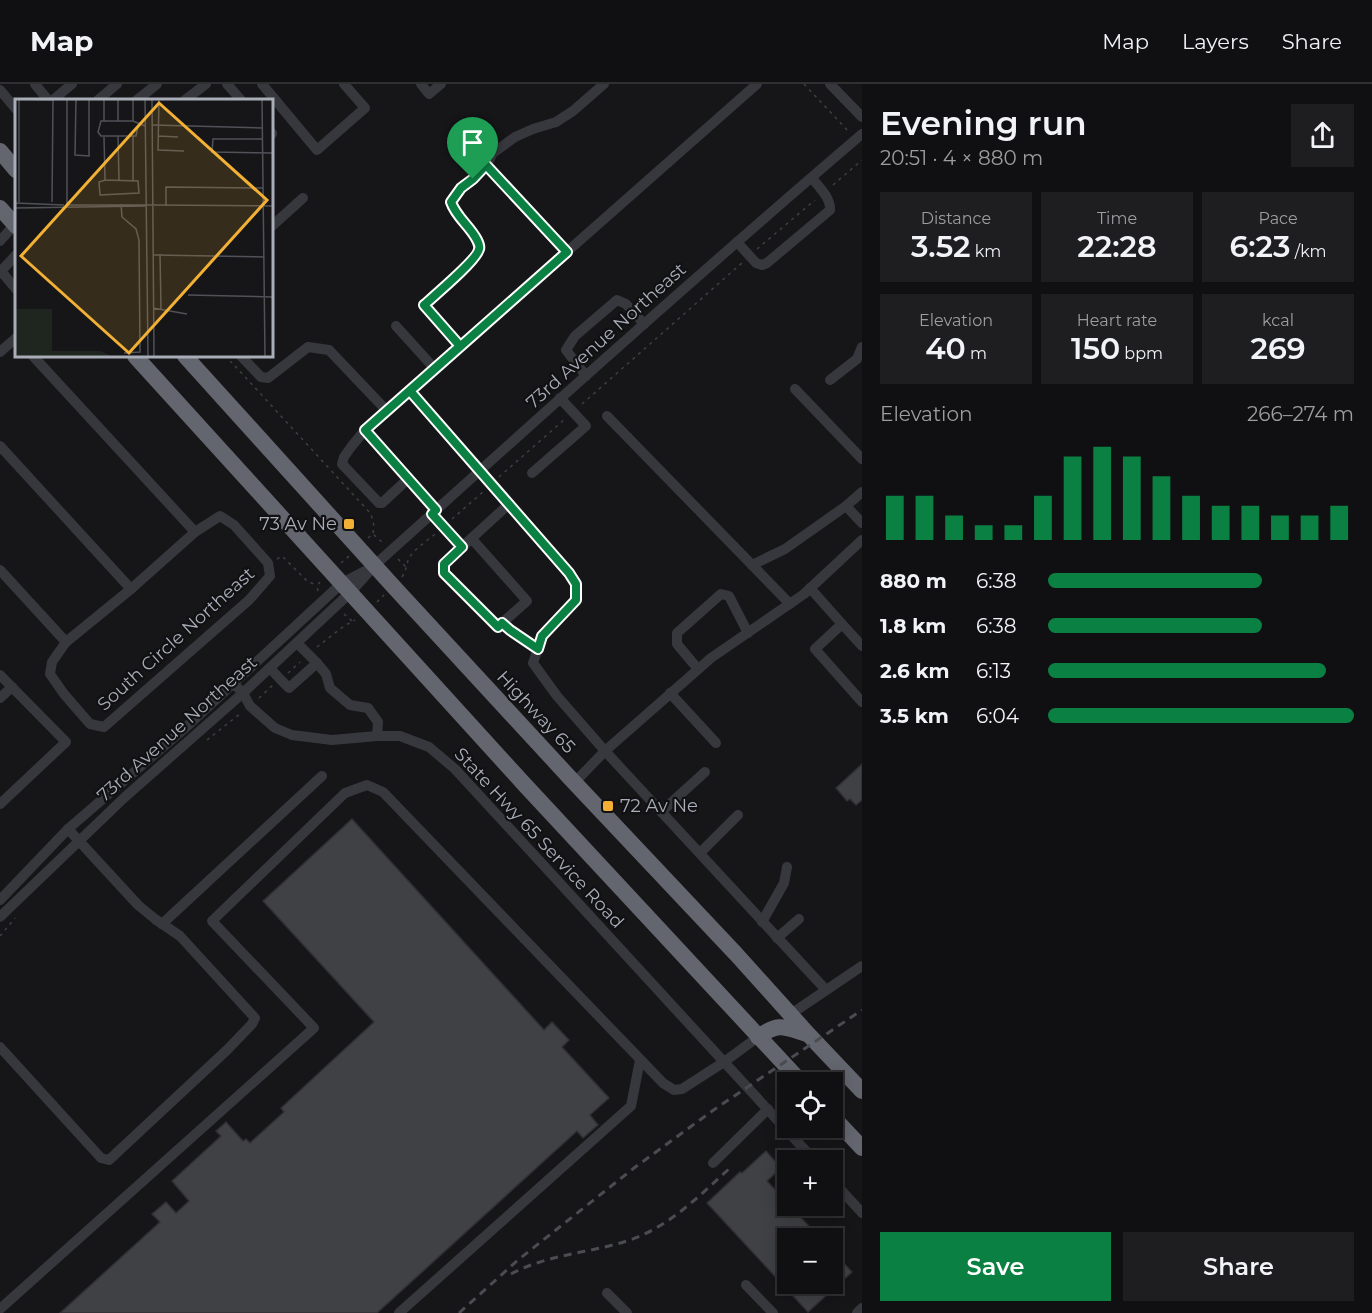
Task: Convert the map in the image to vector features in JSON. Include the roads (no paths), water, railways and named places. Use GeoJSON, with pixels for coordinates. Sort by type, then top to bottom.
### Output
{"type":"FeatureCollection","features":[{"type":"Feature","properties":{"kind":"highway"},"geometry":{"type":"LineString","coordinates":[[0,151],[15,169]]}},
{"type":"Feature","properties":{"kind":"highway"},"geometry":{"type":"LineString","coordinates":[[0,208],[15,224]]}},
{"type":"Feature","properties":{"kind":"highway"},"geometry":{"type":"LineString","coordinates":[[136,357],[524,784],[792,1072]]}},
{"type":"Feature","properties":{"kind":"highway","name":"Highway 65"},"geometry":{"type":"LineString","coordinates":[[186,357],[574,783],[862,1091]]}},
{"type":"Feature","properties":{"kind":"highway"},"geometry":{"type":"LineString","coordinates":[[759,1037],[768,1030],[780,1026],[808,1034]]}},
{"type":"Feature","properties":{"kind":"highway"},"geometry":{"type":"LineString","coordinates":[[843,1128],[862,1148]]}},
{"type":"Feature","properties":{"kind":"street"},"geometry":{"type":"LineString","coordinates":[[34,84],[47,99]]}},
{"type":"Feature","properties":{"kind":"street"},"geometry":{"type":"LineString","coordinates":[[54,99],[72,84]]}},
{"type":"Feature","properties":{"kind":"street"},"geometry":{"type":"LineString","coordinates":[[99,99],[117,84]]}},
{"type":"Feature","properties":{"kind":"street"},"geometry":{"type":"LineString","coordinates":[[138,99],[157,84]]}},
{"type":"Feature","properties":{"kind":"street"},"geometry":{"type":"LineString","coordinates":[[186,99],[206,84]]}},
{"type":"Feature","properties":{"kind":"street"},"geometry":{"type":"LineString","coordinates":[[227,84],[240,99]]}},
{"type":"Feature","properties":{"kind":"street"},"geometry":{"type":"LineString","coordinates":[[262,84],[317,150],[365,108],[344,84]]}},
{"type":"Feature","properties":{"kind":"street"},"geometry":{"type":"LineString","coordinates":[[421,84],[429,94],[441,84]]}},
{"type":"Feature","properties":{"kind":"street"},"geometry":{"type":"LineString","coordinates":[[460,346],[424,305],[471,262],[479,251],[477,239],[453,209],[451,202],[461,188],[486,165],[493,153],[515,137],[556,122],[573,111],[604,84]]}},
{"type":"Feature","properties":{"kind":"street"},"geometry":{"type":"LineString","coordinates":[[408,479],[382,503],[378,503],[342,464],[344,457],[365,430],[757,84]]}},
{"type":"Feature","properties":{"kind":"street"},"geometry":{"type":"LineString","coordinates":[[830,84],[862,117]]}},
{"type":"Feature","properties":{"kind":"street"},"geometry":{"type":"LineString","coordinates":[[0,90],[15,108]]}},
{"type":"Feature","properties":{"kind":"street","name":"73rd Avenue Northeast"},"geometry":{"type":"LineString","coordinates":[[2,907],[68,829],[176,736],[233,683],[375,566],[560,398],[859,137]]}},
{"type":"Feature","properties":{"kind":"street"},"geometry":{"type":"LineString","coordinates":[[486,165],[567,252]]}},
{"type":"Feature","properties":{"kind":"street"},"geometry":{"type":"LineString","coordinates":[[737,242],[756,262],[762,265],[821,218],[831,207],[824,193],[812,178]]}},
{"type":"Feature","properties":{"kind":"street"},"geometry":{"type":"LineString","coordinates":[[273,225],[303,198]]}},
{"type":"Feature","properties":{"kind":"street"},"geometry":{"type":"LineString","coordinates":[[0,241],[15,226]]}},
{"type":"Feature","properties":{"kind":"street"},"geometry":{"type":"LineString","coordinates":[[15,256],[0,270],[15,288]]}},
{"type":"Feature","properties":{"kind":"street"},"geometry":{"type":"LineString","coordinates":[[586,376],[566,350],[575,336],[617,300],[626,304],[644,324]]}},
{"type":"Feature","properties":{"kind":"street"},"geometry":{"type":"LineString","coordinates":[[396,326],[435,369]]}},
{"type":"Feature","properties":{"kind":"street"},"geometry":{"type":"LineString","coordinates":[[0,352],[15,339]]}},
{"type":"Feature","properties":{"kind":"street"},"geometry":{"type":"LineString","coordinates":[[830,380],[857,359],[862,346]]}},
{"type":"Feature","properties":{"kind":"street"},"geometry":{"type":"LineString","coordinates":[[242,357],[261,377],[268,378],[308,347],[329,350],[387,411]]}},
{"type":"Feature","properties":{"kind":"street"},"geometry":{"type":"LineString","coordinates":[[34,357],[195,532]]}},
{"type":"Feature","properties":{"kind":"street"},"geometry":{"type":"LineString","coordinates":[[795,390],[862,459]]}},
{"type":"Feature","properties":{"kind":"street"},"geometry":{"type":"LineString","coordinates":[[410,391],[569,573],[576,584],[576,600],[542,636],[533,663],[557,696],[605,751],[826,990]]}},
{"type":"Feature","properties":{"kind":"street"},"geometry":{"type":"LineString","coordinates":[[532,474],[586,426],[560,398]]}},
{"type":"Feature","properties":{"kind":"street"},"geometry":{"type":"LineString","coordinates":[[607,416],[790,603]]}},
{"type":"Feature","properties":{"kind":"street"},"geometry":{"type":"LineString","coordinates":[[365,430],[408,479],[443,527],[462,547]]}},
{"type":"Feature","properties":{"kind":"street"},"geometry":{"type":"LineString","coordinates":[[0,446],[131,589]]}},
{"type":"Feature","properties":{"kind":"street"},"geometry":{"type":"LineString","coordinates":[[752,565],[785,549],[862,492]]}},
{"type":"Feature","properties":{"kind":"street"},"geometry":{"type":"LineString","coordinates":[[472,539],[527,601],[498,627],[444,573],[444,564],[509,504]]}},
{"type":"Feature","properties":{"kind":"street"},"geometry":{"type":"LineString","coordinates":[[846,506],[862,523]]}},
{"type":"Feature","properties":{"kind":"street","name":"South Circle Northeast"},"geometry":{"type":"LineString","coordinates":[[220,516],[234,525],[268,563],[270,576],[249,600],[104,727],[90,724],[50,674],[52,663],[66,642],[131,589],[195,532],[220,516]]}},
{"type":"Feature","properties":{"kind":"street"},"geometry":{"type":"LineString","coordinates":[[574,783],[605,751],[711,658],[810,588],[862,540]]}},
{"type":"Feature","properties":{"kind":"street"},"geometry":{"type":"LineString","coordinates":[[0,570],[66,642]]}},
{"type":"Feature","properties":{"kind":"street","name":"73rd Avenue Northeast"},"geometry":{"type":"LineString","coordinates":[[2,907],[79,841],[297,643],[346,588]]}},
{"type":"Feature","properties":{"kind":"street"},"geometry":{"type":"LineString","coordinates":[[810,588],[862,646]]}},
{"type":"Feature","properties":{"kind":"street"},"geometry":{"type":"LineString","coordinates":[[698,669],[677,644],[677,633],[721,594],[729,596],[747,633]]}},
{"type":"Feature","properties":{"kind":"street"},"geometry":{"type":"LineString","coordinates":[[502,623],[538,649]]}},
{"type":"Feature","properties":{"kind":"street"},"geometry":{"type":"LineString","coordinates":[[842,624],[815,649],[862,702]]}},
{"type":"Feature","properties":{"kind":"street"},"geometry":{"type":"LineString","coordinates":[[297,643],[326,674],[330,688],[350,705],[368,708],[378,722],[377,736]]}},
{"type":"Feature","properties":{"kind":"street"},"geometry":{"type":"LineString","coordinates":[[270,668],[289,688],[316,663]]}},
{"type":"Feature","properties":{"kind":"street"},"geometry":{"type":"LineString","coordinates":[[0,675],[66,742],[0,804]]}},
{"type":"Feature","properties":{"kind":"street","name":"State Hwy 65 Service Road"},"geometry":{"type":"LineString","coordinates":[[233,683],[243,693],[250,706],[275,728],[292,735],[332,740],[400,736],[429,747],[455,769],[805,1150]]}},
{"type":"Feature","properties":{"kind":"street"},"geometry":{"type":"LineString","coordinates":[[0,698],[12,687]]}},
{"type":"Feature","properties":{"kind":"street"},"geometry":{"type":"LineString","coordinates":[[670,693],[716,743]]}},
{"type":"Feature","properties":{"kind":"street"},"geometry":{"type":"LineString","coordinates":[[661,812],[705,772]]}},
{"type":"Feature","properties":{"kind":"street"},"geometry":{"type":"LineString","coordinates":[[162,924],[322,776]]}},
{"type":"Feature","properties":{"kind":"street"},"geometry":{"type":"LineString","coordinates":[[0,1310],[314,1028],[212,921],[345,794],[352,790],[367,785],[383,792],[640,1060],[663,1083],[674,1090],[682,1089],[759,1037]]}},
{"type":"Feature","properties":{"kind":"street"},"geometry":{"type":"LineString","coordinates":[[700,853],[738,815]]}},
{"type":"Feature","properties":{"kind":"street"},"geometry":{"type":"LineString","coordinates":[[0,1047],[101,1158],[109,1160],[227,1050],[255,1018],[180,936],[138,905],[68,829]]}},
{"type":"Feature","properties":{"kind":"street"},"geometry":{"type":"LineString","coordinates":[[762,922],[784,883],[787,867]]}},
{"type":"Feature","properties":{"kind":"street"},"geometry":{"type":"LineString","coordinates":[[777,938],[799,918]]}},
{"type":"Feature","properties":{"kind":"street"},"geometry":{"type":"LineString","coordinates":[[791,1014],[862,966]]}},
{"type":"Feature","properties":{"kind":"street"},"geometry":{"type":"LineString","coordinates":[[399,1313],[631,1107],[640,1060]]}},
{"type":"Feature","properties":{"kind":"street"},"geometry":{"type":"LineString","coordinates":[[713,1163],[768,1110]]}},
{"type":"Feature","properties":{"kind":"street"},"geometry":{"type":"LineString","coordinates":[[843,1192],[862,1213]]}},
{"type":"Feature","properties":{"kind":"street"},"geometry":{"type":"LineString","coordinates":[[746,1285],[773,1313]]}},
{"type":"Feature","properties":{"kind":"street"},"geometry":{"type":"LineString","coordinates":[[607,1293],[627,1313]]}},
{"type":"Feature","properties":{"kind":"street"},"geometry":{"type":"LineString","coordinates":[[857,1313],[862,1308]]}},
{"type":"Feature","properties":{"kind":"railway"},"geometry":{"type":"LineString","coordinates":[[459,1313],[518,1260],[634,1168],[715,1109],[862,1010]]}},
{"type":"Feature","properties":{"kind":"railway"},"geometry":{"type":"LineString","coordinates":[[511,1274],[540,1262],[615,1244],[645,1234],[683,1209],[730,1168]]}},
{"type":"Feature","properties":{"kind":"place","name":"73 Av Ne"},"geometry":{"type":"Point","coordinates":[349,524]}},
{"type":"Feature","properties":{"kind":"place","name":"72 Av Ne"},"geometry":{"type":"Point","coordinates":[608,806]}}]}
